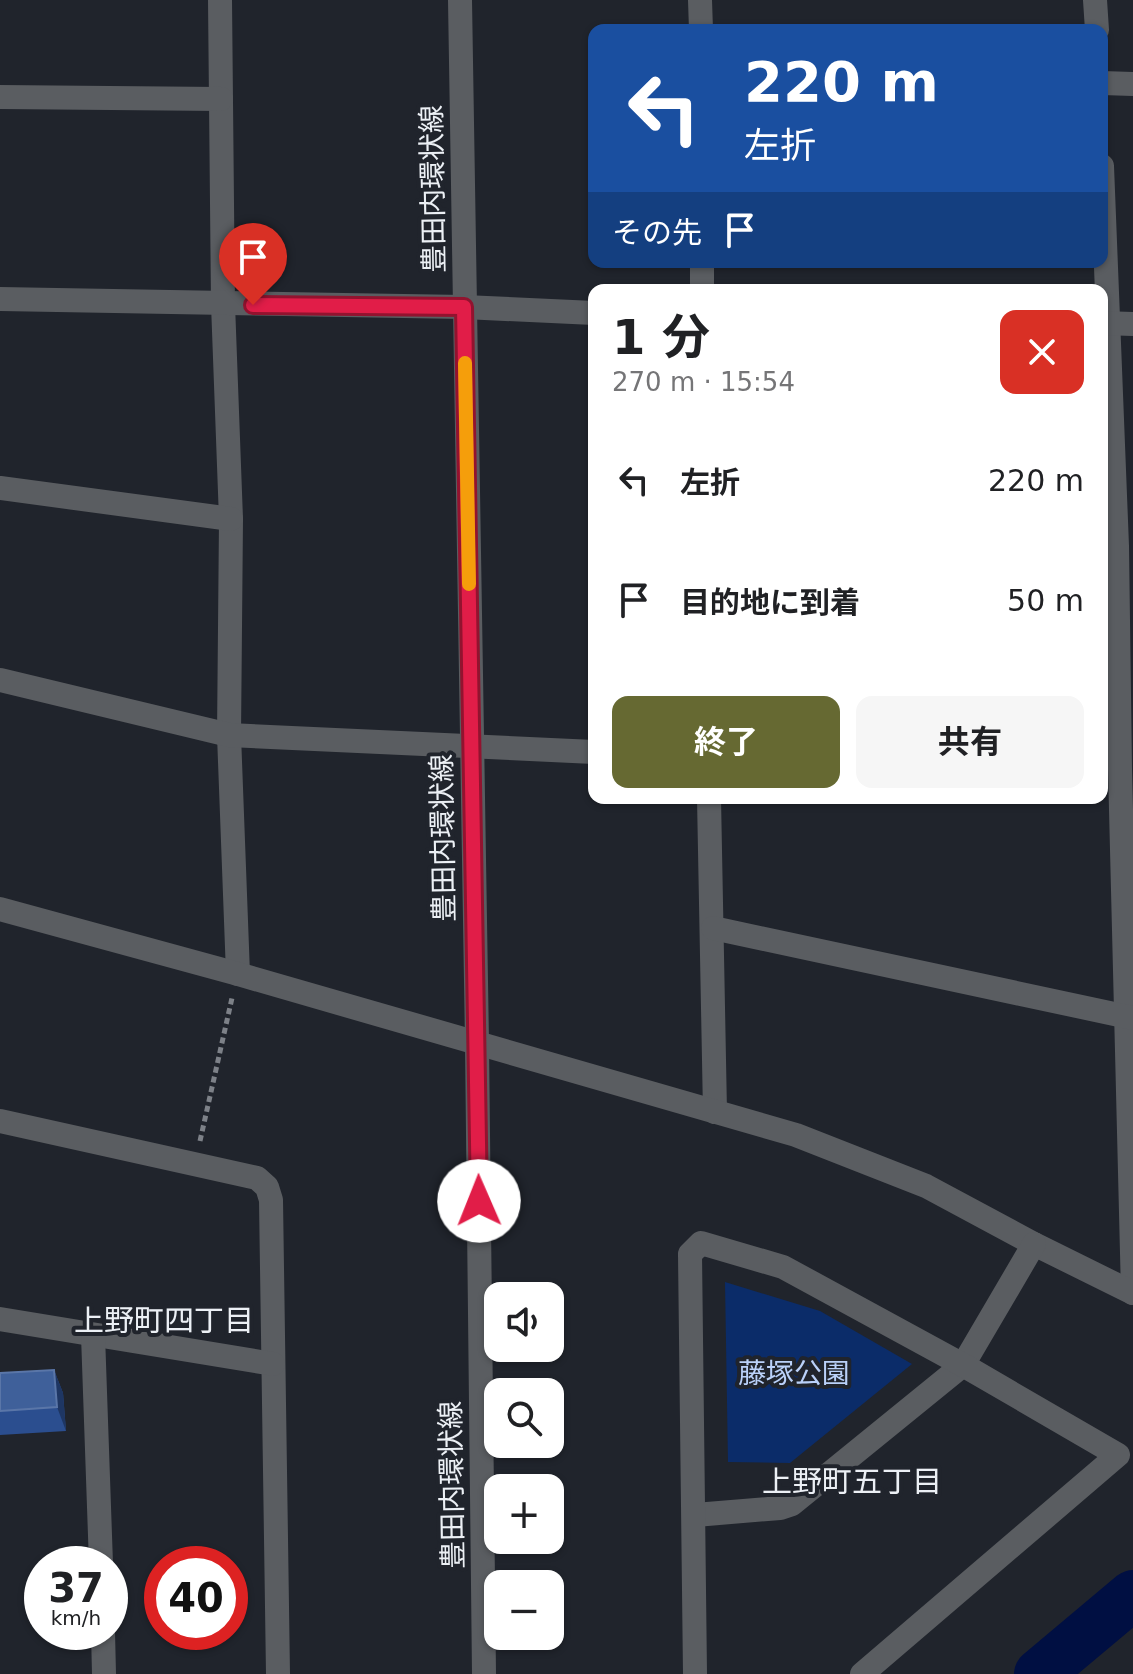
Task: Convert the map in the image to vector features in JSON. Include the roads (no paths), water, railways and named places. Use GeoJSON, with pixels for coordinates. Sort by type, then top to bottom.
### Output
{"type":"FeatureCollection","features":[{"type":"Feature","properties":{"kind":"street"},"geometry":{"type":"LineString","coordinates":[[220,0],[223,304],[231,519],[229,735],[238,974]]}},
{"type":"Feature","properties":{"kind":"street","name":"豊田内環状線"},"geometry":{"type":"LineString","coordinates":[[460,0],[484,1674]]}},
{"type":"Feature","properties":{"kind":"street"},"geometry":{"type":"LineString","coordinates":[[700,0],[701,24]]}},
{"type":"Feature","properties":{"kind":"street"},"geometry":{"type":"LineString","coordinates":[[1095,0],[1097,24]]}},
{"type":"Feature","properties":{"kind":"street"},"geometry":{"type":"LineString","coordinates":[[1108,83],[1133,84]]}},
{"type":"Feature","properties":{"kind":"street"},"geometry":{"type":"LineString","coordinates":[[0,97],[221,99]]}},
{"type":"Feature","properties":{"kind":"street"},"geometry":{"type":"LineString","coordinates":[[0,299],[464,307],[588,313]]}},
{"type":"Feature","properties":{"kind":"street"},"geometry":{"type":"LineString","coordinates":[[1108,323],[1133,324]]}},
{"type":"Feature","properties":{"kind":"street"},"geometry":{"type":"LineString","coordinates":[[0,909],[238,974],[796,1135],[926,1186],[1133,1293],[1130,1017],[1118,769],[1117,546],[1108,379]]}},
{"type":"Feature","properties":{"kind":"street"},"geometry":{"type":"LineString","coordinates":[[0,488],[231,519]]}},
{"type":"Feature","properties":{"kind":"street"},"geometry":{"type":"LineString","coordinates":[[0,680],[229,735],[588,752]]}},
{"type":"Feature","properties":{"kind":"street"},"geometry":{"type":"LineString","coordinates":[[709,804],[715,1112]]}},
{"type":"Feature","properties":{"kind":"street"},"geometry":{"type":"LineString","coordinates":[[713,928],[1130,1017]]}},
{"type":"Feature","properties":{"kind":"street"},"geometry":{"type":"LineString","coordinates":[[0,1121],[257,1178],[267,1187],[271,1200],[278,1674]]}},
{"type":"Feature","properties":{"kind":"street"},"geometry":{"type":"LineString","coordinates":[[695,1674],[690,1254],[701,1243],[783,1267],[963,1365],[1126,1459],[869,1672]]}},
{"type":"Feature","properties":{"kind":"street"},"geometry":{"type":"LineString","coordinates":[[695,1515],[780,1508],[792,1504],[963,1365],[1034,1244]]}},
{"type":"Feature","properties":{"kind":"street"},"geometry":{"type":"LineString","coordinates":[[0,1319],[273,1364]]}},
{"type":"Feature","properties":{"kind":"street"},"geometry":{"type":"LineString","coordinates":[[93,1335],[100,1546]]}},
{"type":"Feature","properties":{"kind":"street"},"geometry":{"type":"LineString","coordinates":[[103,1650],[104,1674]]}},
{"type":"Feature","properties":{"kind":"waterway"},"geometry":{"type":"LineString","coordinates":[[1039,1674],[1133,1595]]}},
{"type":"Feature","properties":{"kind":"district","name":"上野町四丁目"},"geometry":{"type":"Point","coordinates":[164,1320]}},
{"type":"Feature","properties":{"kind":"district","name":"上野町五丁目"},"geometry":{"type":"Point","coordinates":[852,1481]}},
{"type":"Feature","properties":{"kind":"park label","name":"藤塚公園"},"geometry":{"type":"Point","coordinates":[794,1373]}}]}
